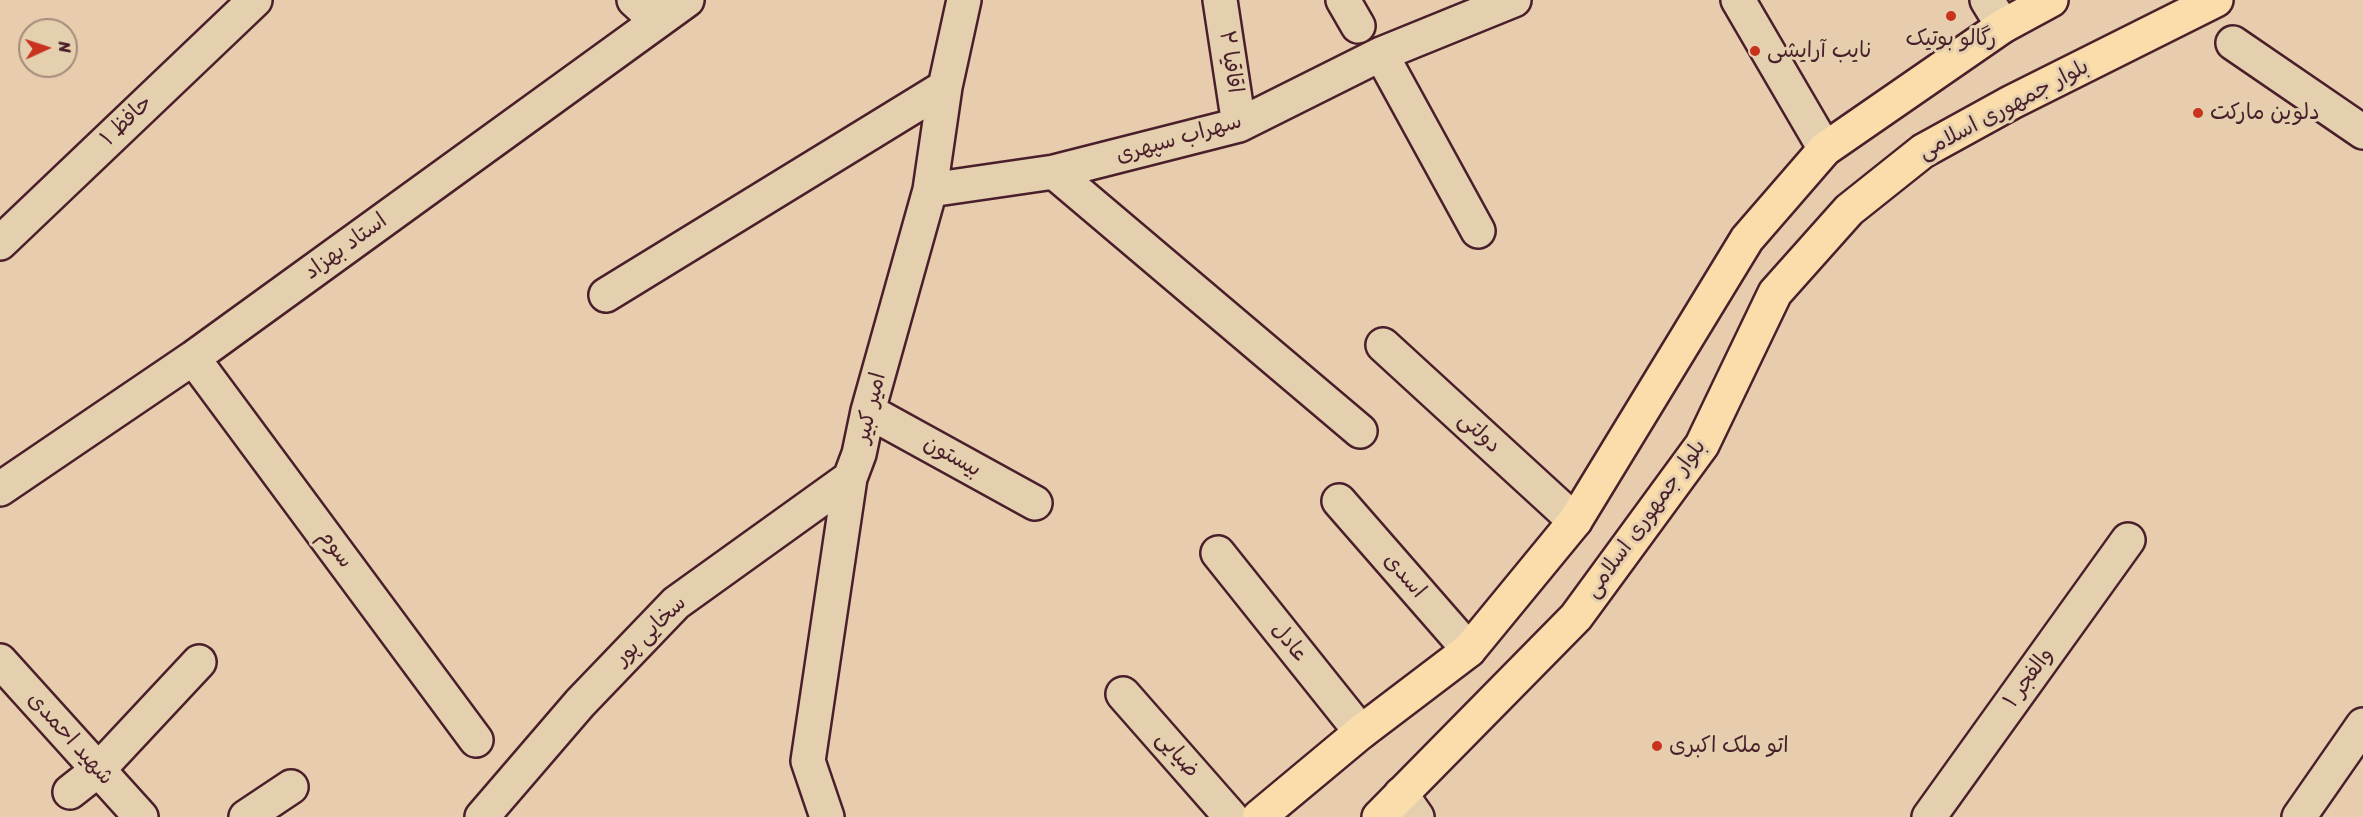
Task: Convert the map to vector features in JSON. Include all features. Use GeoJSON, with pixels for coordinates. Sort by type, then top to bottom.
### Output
{"type":"FeatureCollection","features":[{"type":"Feature","properties":{"kind":"main road"},"geometry":{"type":"LineString","coordinates":[[1259,817],[1361,732],[1468,650],[1575,521],[1747,238],[1825,149],[1995,13],[2051,0]]}},
{"type":"Feature","properties":{"kind":"main road","name":"بلوار جمهوری اسلامی"},"geometry":{"type":"LineString","coordinates":[[1399,809],[1576,616],[1702,445],[1774,293],[1849,210],[1923,151],[2012,102],[2216,0]]}},
{"type":"Feature","properties":{"kind":"street","name":"حافظ ۱"},"geometry":{"type":"LineString","coordinates":[[0,243],[255,0]]}},
{"type":"Feature","properties":{"kind":"street","name":"استاد بهزاد"},"geometry":{"type":"LineString","coordinates":[[0,489],[193,358],[645,10],[687,0]]}},
{"type":"Feature","properties":{"kind":"street","name":"امیر کبیر"},"geometry":{"type":"LineString","coordinates":[[826,817],[808,761],[850,478],[859,453],[868,411],[930,190],[945,87],[964,0]]}},
{"type":"Feature","properties":{"kind":"street","name":"اقاقیا ۲"},"geometry":{"type":"LineString","coordinates":[[1221,0],[1239,125]]}},
{"type":"Feature","properties":{"kind":"street","name":"سهراب سپهری"},"geometry":{"type":"LineString","coordinates":[[930,190],[1054,172],[1239,125],[1381,54],[1514,0]]}},
{"type":"Feature","properties":{"kind":"street"},"geometry":{"type":"LineString","coordinates":[[1738,0],[1825,149]]}},
{"type":"Feature","properties":{"kind":"street"},"geometry":{"type":"LineString","coordinates":[[2233,43],[2363,132]]}},
{"type":"Feature","properties":{"kind":"street"},"geometry":{"type":"LineString","coordinates":[[1381,54],[1478,231]]}},
{"type":"Feature","properties":{"kind":"street"},"geometry":{"type":"LineString","coordinates":[[606,295],[945,87]]}},
{"type":"Feature","properties":{"kind":"street"},"geometry":{"type":"LineString","coordinates":[[1054,172],[1360,431]]}},
{"type":"Feature","properties":{"kind":"street","name":"دولتی"},"geometry":{"type":"LineString","coordinates":[[1383,345],[1575,521]]}},
{"type":"Feature","properties":{"kind":"street","name":"سوم"},"geometry":{"type":"LineString","coordinates":[[193,358],[476,740]]}},
{"type":"Feature","properties":{"kind":"street","name":"بیستون"},"geometry":{"type":"LineString","coordinates":[[868,411],[1035,503]]}},
{"type":"Feature","properties":{"kind":"street","name":"سخایی پور"},"geometry":{"type":"LineString","coordinates":[[482,817],[580,703],[676,603],[850,478]]}},
{"type":"Feature","properties":{"kind":"street","name":"اسدی"},"geometry":{"type":"LineString","coordinates":[[1339,501],[1468,650]]}},
{"type":"Feature","properties":{"kind":"street","name":"والفجر ۱"},"geometry":{"type":"LineString","coordinates":[[1929,817],[2128,540]]}},
{"type":"Feature","properties":{"kind":"street","name":"عادل"},"geometry":{"type":"LineString","coordinates":[[1218,553],[1361,732]]}},
{"type":"Feature","properties":{"kind":"street","name":"شهید احمدی"},"geometry":{"type":"LineString","coordinates":[[0,661],[141,817]]}},
{"type":"Feature","properties":{"kind":"street"},"geometry":{"type":"LineString","coordinates":[[70,792],[98,770],[199,662]]}},
{"type":"Feature","properties":{"kind":"street","name":"ضیایی"},"geometry":{"type":"LineString","coordinates":[[1123,694],[1231,817]]}},
{"type":"Feature","properties":{"kind":"street"},"geometry":{"type":"LineString","coordinates":[[2299,817],[2363,725]]}},
{"type":"Feature","properties":{"kind":"street"},"geometry":{"type":"LineString","coordinates":[[246,817],[291,787]]}},
{"type":"Feature","properties":{"kind":"place","name":"رگالو بوتیک"},"geometry":{"type":"Point","coordinates":[1951,16]}},
{"type":"Feature","properties":{"kind":"place","name":"نایب آرایشی"},"geometry":{"type":"Point","coordinates":[1755,51]}},
{"type":"Feature","properties":{"kind":"place","name":"دلوین مارکت"},"geometry":{"type":"Point","coordinates":[2198,113]}},
{"type":"Feature","properties":{"kind":"place","name":"اتو ملک اکبری"},"geometry":{"type":"Point","coordinates":[1657,746]}}]}
